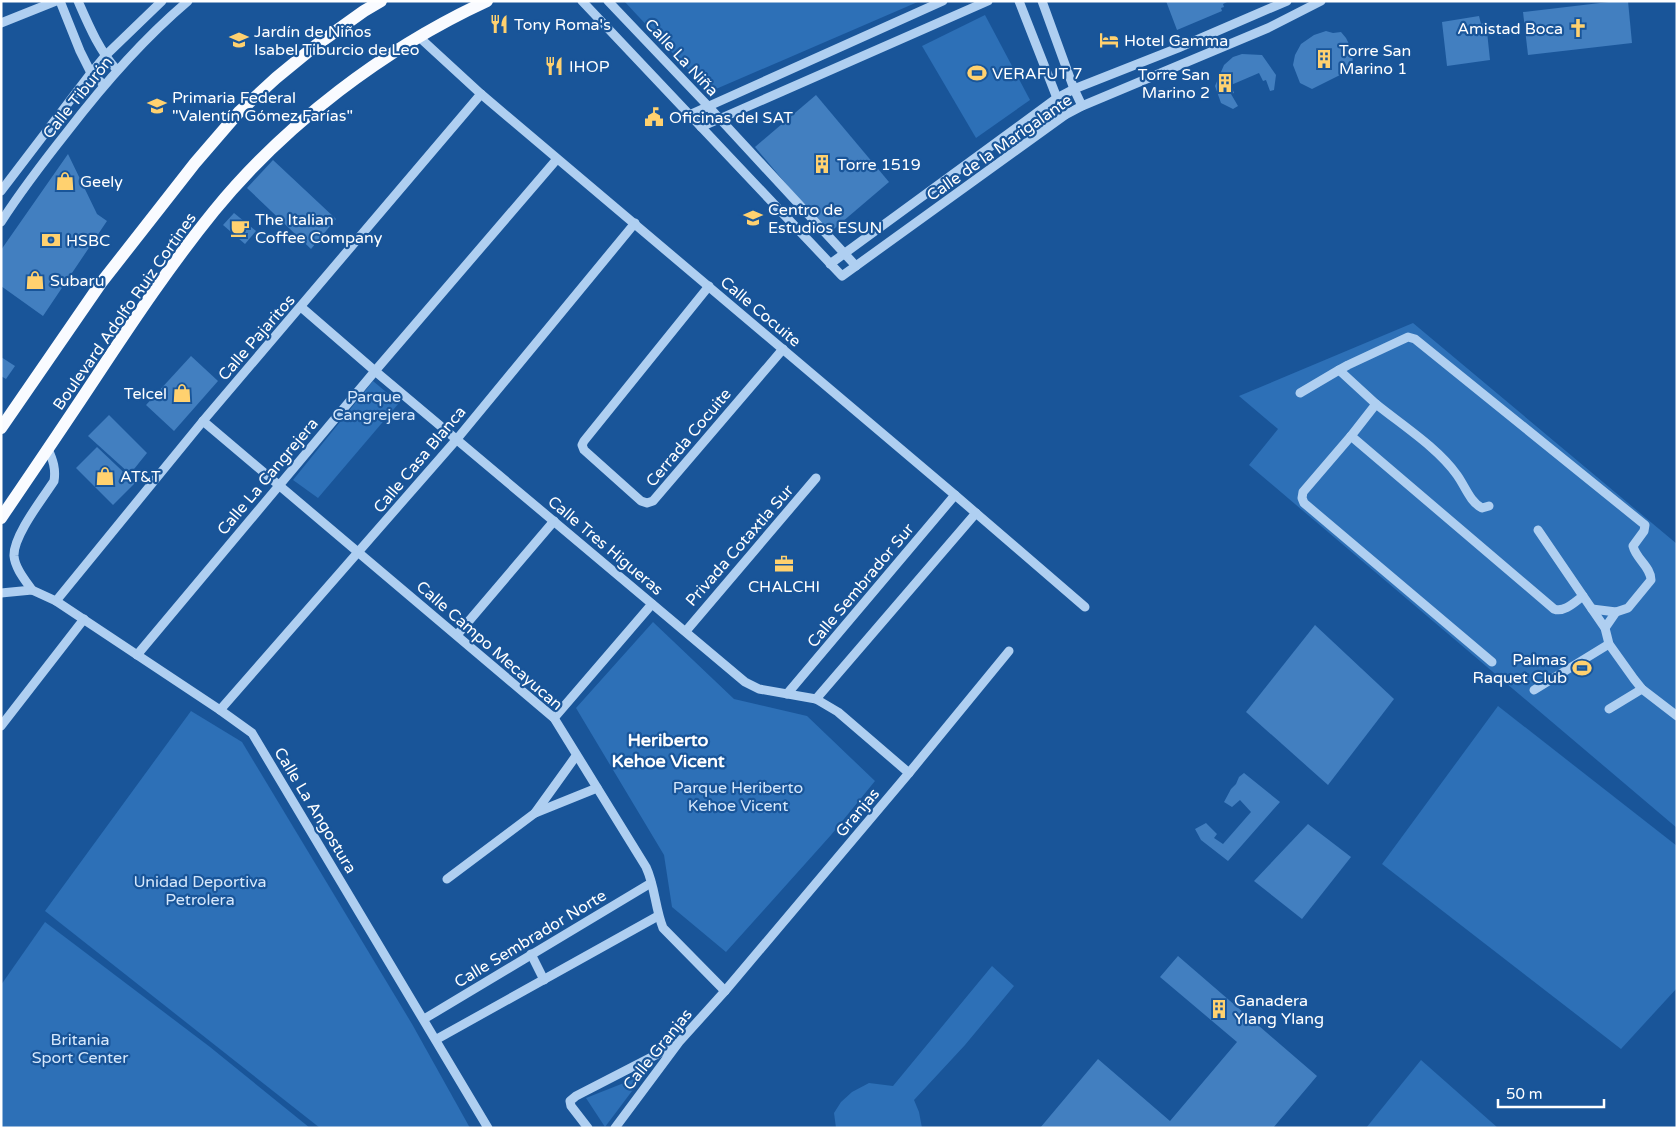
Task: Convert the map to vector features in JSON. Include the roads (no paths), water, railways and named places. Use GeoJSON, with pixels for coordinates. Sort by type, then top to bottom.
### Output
{"type":"FeatureCollection","features":[{"type":"Feature","properties":{"kind":"main road","name":"Boulevard Adolfo Ruiz Cortines"},"geometry":{"type":"LineString","coordinates":[[1,428],[101,283],[195,163],[239,112],[315,46],[381,1]]}},
{"type":"Feature","properties":{"kind":"main road","name":"Boulevard Adolfo Ruiz Cortines"},"geometry":{"type":"LineString","coordinates":[[1,518],[141,310],[214,210],[267,153],[316,108],[360,76],[419,37],[487,1]]}},
{"type":"Feature","properties":{"kind":"street"},"geometry":{"type":"LineString","coordinates":[[1,23],[58,1],[91,73],[104,84]]}},
{"type":"Feature","properties":{"kind":"street"},"geometry":{"type":"LineString","coordinates":[[78,1],[105,56],[117,70]]}},
{"type":"Feature","properties":{"kind":"street","name":"Calle Tiburón"},"geometry":{"type":"LineString","coordinates":[[1,191],[105,56],[162,1]]}},
{"type":"Feature","properties":{"kind":"street","name":"Calle Tiburón"},"geometry":{"type":"LineString","coordinates":[[1,222],[49,154],[104,84],[141,44],[188,1]]}},
{"type":"Feature","properties":{"kind":"street"},"geometry":{"type":"LineString","coordinates":[[582,1],[830,264]]}},
{"type":"Feature","properties":{"kind":"street","name":"Calle La Niña"},"geometry":{"type":"LineString","coordinates":[[608,1],[856,266]]}},
{"type":"Feature","properties":{"kind":"street"},"geometry":{"type":"LineString","coordinates":[[690,115],[943,1]]}},
{"type":"Feature","properties":{"kind":"street"},"geometry":{"type":"LineString","coordinates":[[701,127],[988,1]]}},
{"type":"Feature","properties":{"kind":"street"},"geometry":{"type":"LineString","coordinates":[[1019,1],[1065,115]]}},
{"type":"Feature","properties":{"kind":"street"},"geometry":{"type":"LineString","coordinates":[[1042,1],[1082,106]]}},
{"type":"Feature","properties":{"kind":"street","name":"Calle de la Marigalante"},"geometry":{"type":"LineString","coordinates":[[1287,1],[1074,89],[1057,98],[830,264],[842,276],[1065,115],[1082,106],[1268,28],[1321,1]]}},
{"type":"Feature","properties":{"kind":"street"},"geometry":{"type":"LineString","coordinates":[[1261,13],[1268,28]]}},
{"type":"Feature","properties":{"kind":"street","name":"Calle Cocuite"},"geometry":{"type":"LineString","coordinates":[[419,37],[481,94],[1085,607]]}},
{"type":"Feature","properties":{"kind":"street","name":"Calle Pajaritos"},"geometry":{"type":"LineString","coordinates":[[56,601],[203,421],[481,94]]}},
{"type":"Feature","properties":{"kind":"street","name":"Calle La Cangrejera"},"geometry":{"type":"LineString","coordinates":[[137,655],[278,485],[557,159]]}},
{"type":"Feature","properties":{"kind":"street","name":"Calle Casa Blanca"},"geometry":{"type":"LineString","coordinates":[[220,710],[457,438],[635,223]]}},
{"type":"Feature","properties":{"kind":"street","name":"Cerrada Cocuite"},"geometry":{"type":"LineString","coordinates":[[708,286],[582,445],[584,450],[641,501],[647,503],[653,501],[783,349]]}},
{"type":"Feature","properties":{"kind":"street","name":"Calle Tres Higueras"},"geometry":{"type":"LineString","coordinates":[[301,307],[652,604],[752,686],[816,699],[838,712],[909,773]]}},
{"type":"Feature","properties":{"kind":"street"},"geometry":{"type":"LineString","coordinates":[[1300,393],[1339,370],[1408,337],[1415,338],[1645,525],[1644,531],[1632,546],[1634,553],[1651,574],[1652,580],[1628,608],[1616,612],[1592,609]]}},
{"type":"Feature","properties":{"kind":"street"},"geometry":{"type":"LineString","coordinates":[[1339,370],[1376,404],[1439,455],[1456,474],[1476,505],[1482,508],[1488,506]]}},
{"type":"Feature","properties":{"kind":"street"},"geometry":{"type":"LineString","coordinates":[[1376,404],[1303,492],[1302,498],[1304,503],[1492,662]]}},
{"type":"Feature","properties":{"kind":"street","name":"Calle Campo Mecayucan"},"geometry":{"type":"LineString","coordinates":[[203,421],[554,718],[646,866],[658,916],[663,928],[725,991]]}},
{"type":"Feature","properties":{"kind":"street"},"geometry":{"type":"LineString","coordinates":[[1351,436],[1554,609],[1562,610],[1583,596]]}},
{"type":"Feature","properties":{"kind":"street"},"geometry":{"type":"LineString","coordinates":[[1,593],[32,590],[16,564],[14,555],[21,532],[54,481],[54,462],[48,449]]}},
{"type":"Feature","properties":{"kind":"street","name":"Privada Cotaxtla Sur"},"geometry":{"type":"LineString","coordinates":[[686,630],[816,478]]}},
{"type":"Feature","properties":{"kind":"street","name":"Calle Sembrador Sur"},"geometry":{"type":"LineString","coordinates":[[787,694],[955,495]]}},
{"type":"Feature","properties":{"kind":"street"},"geometry":{"type":"LineString","coordinates":[[816,699],[976,513]]}},
{"type":"Feature","properties":{"kind":"street"},"geometry":{"type":"LineString","coordinates":[[457,635],[554,521]]}},
{"type":"Feature","properties":{"kind":"street"},"geometry":{"type":"LineString","coordinates":[[1538,530],[1604,628],[1608,644],[1642,689],[1677,716]]}},
{"type":"Feature","properties":{"kind":"street","name":"Calle La Angostura"},"geometry":{"type":"LineString","coordinates":[[32,590],[56,601],[247,728],[257,739],[292,801],[437,1039],[488,1128]]}},
{"type":"Feature","properties":{"kind":"street"},"geometry":{"type":"LineString","coordinates":[[554,718],[652,604]]}},
{"type":"Feature","properties":{"kind":"street"},"geometry":{"type":"LineString","coordinates":[[1604,628],[1616,612]]}},
{"type":"Feature","properties":{"kind":"street"},"geometry":{"type":"LineString","coordinates":[[1,726],[84,620]]}},
{"type":"Feature","properties":{"kind":"street"},"geometry":{"type":"LineString","coordinates":[[1534,690],[1608,644]]}},
{"type":"Feature","properties":{"kind":"street","name":"Granjas"},"geometry":{"type":"LineString","coordinates":[[725,991],[1009,651]]}},
{"type":"Feature","properties":{"kind":"street"},"geometry":{"type":"LineString","coordinates":[[1609,709],[1642,689]]}},
{"type":"Feature","properties":{"kind":"street"},"geometry":{"type":"LineString","coordinates":[[535,813],[576,756]]}},
{"type":"Feature","properties":{"kind":"street"},"geometry":{"type":"LineString","coordinates":[[447,879],[535,813],[597,788]]}},
{"type":"Feature","properties":{"kind":"street","name":"Calle Sembrador Norte"},"geometry":{"type":"LineString","coordinates":[[424,1019],[651,883]]}},
{"type":"Feature","properties":{"kind":"street"},"geometry":{"type":"LineString","coordinates":[[437,1039],[658,916]]}},
{"type":"Feature","properties":{"kind":"street"},"geometry":{"type":"LineString","coordinates":[[531,954],[544,980]]}},
{"type":"Feature","properties":{"kind":"street","name":"Calle Granjas"},"geometry":{"type":"LineString","coordinates":[[615,1128],[679,1042],[725,991]]}},
{"type":"Feature","properties":{"kind":"street"},"geometry":{"type":"LineString","coordinates":[[588,1128],[570,1106],[570,1101],[576,1096],[679,1042]]}},
{"type":"Feature","properties":{"kind":"place","name":"Tony Roma's"},"geometry":{"type":"Point","coordinates":[499,24]}},
{"type":"Feature","properties":{"kind":"place","name":"Amistad Boca"},"geometry":{"type":"Point","coordinates":[1578,28]}},
{"type":"Feature","properties":{"kind":"place","name":"Jardín de Niños Isabel Tiburcio de Leo"},"geometry":{"type":"Point","coordinates":[239,40]}},
{"type":"Feature","properties":{"kind":"place","name":"Hotel Gamma"},"geometry":{"type":"Point","coordinates":[1109,40]}},
{"type":"Feature","properties":{"kind":"place","name":"Torre San Marino 1"},"geometry":{"type":"Point","coordinates":[1324,59]}},
{"type":"Feature","properties":{"kind":"place","name":"IHOP"},"geometry":{"type":"Point","coordinates":[554,66]}},
{"type":"Feature","properties":{"kind":"place","name":"VERAFUT 7"},"geometry":{"type":"Point","coordinates":[977,73]}},
{"type":"Feature","properties":{"kind":"place","name":"Torre San Marino 2"},"geometry":{"type":"Point","coordinates":[1225,83]}},
{"type":"Feature","properties":{"kind":"place","name":"Primaria Federal \"Valentín Gómez Farías\""},"geometry":{"type":"Point","coordinates":[157,106]}},
{"type":"Feature","properties":{"kind":"place","name":"Oficinas del SAT"},"geometry":{"type":"Point","coordinates":[654,117]}},
{"type":"Feature","properties":{"kind":"place","name":"Torre 1519"},"geometry":{"type":"Point","coordinates":[822,164]}},
{"type":"Feature","properties":{"kind":"place","name":"Geely"},"geometry":{"type":"Point","coordinates":[65,181]}},
{"type":"Feature","properties":{"kind":"place","name":"Centro de Estudios ESUN"},"geometry":{"type":"Point","coordinates":[753,218]}},
{"type":"Feature","properties":{"kind":"place","name":"The Italian Coffee Company"},"geometry":{"type":"Point","coordinates":[240,228]}},
{"type":"Feature","properties":{"kind":"place","name":"HSBC"},"geometry":{"type":"Point","coordinates":[51,240]}},
{"type":"Feature","properties":{"kind":"place","name":"Subaru"},"geometry":{"type":"Point","coordinates":[35,280]}},
{"type":"Feature","properties":{"kind":"place","name":"Telcel"},"geometry":{"type":"Point","coordinates":[182,393]}},
{"type":"Feature","properties":{"kind":"place","name":"AT&T"},"geometry":{"type":"Point","coordinates":[105,476]}},
{"type":"Feature","properties":{"kind":"place","name":"CHALCHI"},"geometry":{"type":"Point","coordinates":[784,564]}},
{"type":"Feature","properties":{"kind":"place","name":"Palmas Raquet Club"},"geometry":{"type":"Point","coordinates":[1582,668]}},
{"type":"Feature","properties":{"kind":"place","name":"Ganadera Ylang Ylang"},"geometry":{"type":"Point","coordinates":[1219,1009]}},
{"type":"Feature","properties":{"kind":"district","name":"Heriberto Kehoe Vicent"},"geometry":{"type":"Point","coordinates":[668,750]}},
{"type":"Feature","properties":{"kind":"park label","name":"Parque Cangrejera"},"geometry":{"type":"Point","coordinates":[374,405]}},
{"type":"Feature","properties":{"kind":"park label","name":"Parque Heriberto Kehoe Vicent"},"geometry":{"type":"Point","coordinates":[738,796]}},
{"type":"Feature","properties":{"kind":"park label","name":"Unidad Deportiva Petrolera"},"geometry":{"type":"Point","coordinates":[200,890]}},
{"type":"Feature","properties":{"kind":"park label","name":"Britania Sport Center"},"geometry":{"type":"Point","coordinates":[80,1048]}}]}
